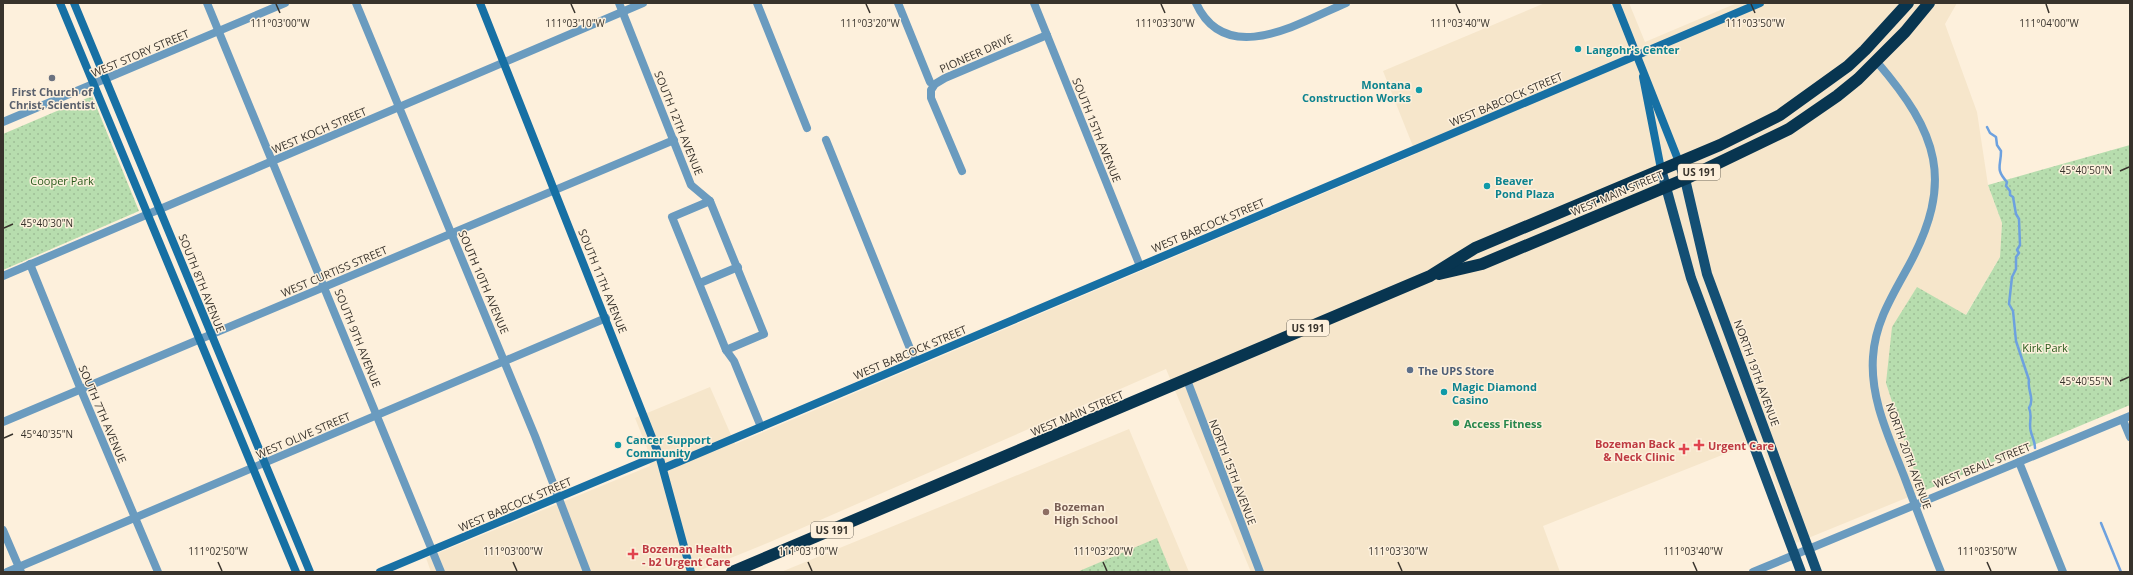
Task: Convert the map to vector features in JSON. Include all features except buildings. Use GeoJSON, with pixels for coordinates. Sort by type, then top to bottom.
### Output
{"type":"FeatureCollection","features":[{"type":"Feature","properties":{"kind":"highway","name":"WEST MAIN STREET"},"geometry":{"type":"LineString","coordinates":[[732,572],[1430,276],[1475,248],[1720,145],[1780,115],[1827,83],[1865,50],[1908,3]]}},
{"type":"Feature","properties":{"kind":"highway","name":"WEST MAIN STREET"},"geometry":{"type":"LineString","coordinates":[[1430,276],[1482,264],[1685,179],[1788,129],[1837,96],[1877,62],[1930,3]]}},
{"type":"Feature","properties":{"kind":"main road","name":"NORTH 19TH AVENUE"},"geometry":{"type":"LineString","coordinates":[[1679,162],[1685,179],[1707,274],[1817,572]]}},
{"type":"Feature","properties":{"kind":"main road"},"geometry":{"type":"LineString","coordinates":[[1661,169],[1667,186],[1691,278],[1802,572]]}},
{"type":"Feature","properties":{"kind":"street"},"geometry":{"type":"LineString","coordinates":[[60,3],[296,572]]}},
{"type":"Feature","properties":{"kind":"street","name":"SOUTH 8TH AVENUE"},"geometry":{"type":"LineString","coordinates":[[74,3],[310,572]]}},
{"type":"Feature","properties":{"kind":"street","name":"SOUTH 9TH AVENUE"},"geometry":{"type":"LineString","coordinates":[[207,3],[378,415],[441,572]]}},
{"type":"Feature","properties":{"kind":"street","name":"WEST STORY STREET"},"geometry":{"type":"LineString","coordinates":[[3,122],[285,3]]}},
{"type":"Feature","properties":{"kind":"street","name":"SOUTH 10TH AVENUE"},"geometry":{"type":"LineString","coordinates":[[356,3],[504,361],[587,572]]}},
{"type":"Feature","properties":{"kind":"street","name":"SOUTH 11TH AVENUE"},"geometry":{"type":"LineString","coordinates":[[480,3],[606,318],[664,468],[691,572]]}},
{"type":"Feature","properties":{"kind":"street","name":"SOUTH 12TH AVENUE"},"geometry":{"type":"LineString","coordinates":[[619,3],[691,185],[710,201],[764,334],[726,350]]}},
{"type":"Feature","properties":{"kind":"street","name":"WEST KOCH STREET"},"geometry":{"type":"LineString","coordinates":[[3,276],[643,3]]}},
{"type":"Feature","properties":{"kind":"street"},"geometry":{"type":"LineString","coordinates":[[758,3],[807,128]]}},
{"type":"Feature","properties":{"kind":"street"},"geometry":{"type":"LineString","coordinates":[[898,3],[930,82]]}},
{"type":"Feature","properties":{"kind":"street","name":"SOUTH 15TH AVENUE"},"geometry":{"type":"LineString","coordinates":[[1034,3],[1140,266]]}},
{"type":"Feature","properties":{"kind":"street"},"geometry":{"type":"LineString","coordinates":[[1196,3],[1214,26],[1228,35],[1247,38],[1270,35],[1346,3]]}},
{"type":"Feature","properties":{"kind":"street"},"geometry":{"type":"LineString","coordinates":[[1616,3],[1638,55],[1679,162]]}},
{"type":"Feature","properties":{"kind":"street","name":"WEST BABCOCK STREET"},"geometry":{"type":"LineString","coordinates":[[664,468],[1760,3]]}},
{"type":"Feature","properties":{"kind":"street","name":"PIONEER DRIVE"},"geometry":{"type":"LineString","coordinates":[[962,171],[931,98],[931,90],[935,84],[953,74],[1047,35]]}},
{"type":"Feature","properties":{"kind":"street"},"geometry":{"type":"LineString","coordinates":[[1638,55],[1661,169]]}},
{"type":"Feature","properties":{"kind":"street","name":"NORTH 20TH AVENUE"},"geometry":{"type":"LineString","coordinates":[[1877,62],[1903,92],[1920,118],[1931,150],[1935,175],[1930,216],[1924,236],[1889,300],[1876,332],[1873,356],[1873,379],[1878,410],[1940,572]]}},
{"type":"Feature","properties":{"kind":"street","name":"WEST CURTISS STREET"},"geometry":{"type":"LineString","coordinates":[[3,422],[674,140]]}},
{"type":"Feature","properties":{"kind":"street"},"geometry":{"type":"LineString","coordinates":[[826,140],[915,362]]}},
{"type":"Feature","properties":{"kind":"street"},"geometry":{"type":"LineString","coordinates":[[710,201],[672,217],[726,350],[734,361],[761,427]]}},
{"type":"Feature","properties":{"kind":"street","name":"SOUTH 7TH AVENUE"},"geometry":{"type":"LineString","coordinates":[[30,264],[80,390],[158,572]]}},
{"type":"Feature","properties":{"kind":"street"},"geometry":{"type":"LineString","coordinates":[[700,283],[738,267]]}},
{"type":"Feature","properties":{"kind":"street","name":"WEST OLIVE STREET"},"geometry":{"type":"LineString","coordinates":[[7,572],[20,570],[135,518],[606,318]]}},
{"type":"Feature","properties":{"kind":"street","name":"NORTH 15TH AVENUE"},"geometry":{"type":"LineString","coordinates":[[1187,380],[1260,572]]}},
{"type":"Feature","properties":{"kind":"street"},"geometry":{"type":"LineString","coordinates":[[2126,418],[2130,437]]}},
{"type":"Feature","properties":{"kind":"street","name":"WEST BEALL STREET"},"geometry":{"type":"LineString","coordinates":[[1753,572],[2126,418]]}},
{"type":"Feature","properties":{"kind":"street","name":"WEST BABCOCK STREET"},"geometry":{"type":"LineString","coordinates":[[380,572],[659,455]]}},
{"type":"Feature","properties":{"kind":"street"},"geometry":{"type":"LineString","coordinates":[[2019,462],[2063,572]]}},
{"type":"Feature","properties":{"kind":"street"},"geometry":{"type":"LineString","coordinates":[[3,530],[20,570]]}},
{"type":"Feature","properties":{"kind":"shaded area"},"geometry":{"type":"Polygon","coordinates":[[[1545,3],[1629,3],[1645,42],[1737,3],[1957,3],[1945,24],[1977,112],[1988,185],[2002,223],[2000,257],[1965,316],[1886,383],[1921,492],[1796,543],[1760,440],[1543,526],[1560,572],[1251,572],[1166,369],[770,542],[696,572],[431,572],[426,558],[650,466],[647,448],[635,418],[710,387],[735,444],[1416,154],[1383,71],[1545,3]]]}},
{"type":"Feature","properties":{"kind":"shaded area","name":"Bozeman High School"},"geometry":{"type":"Polygon","coordinates":[[[1129,429],[1189,572],[781,572],[974,493],[1129,429]]]}},
{"type":"Feature","properties":{"kind":"green space","name":"Cooper Park"},"geometry":{"type":"Polygon","coordinates":[[[92,96],[139,211],[3,270],[3,134],[92,96]]]}},
{"type":"Feature","properties":{"kind":"green space","name":"Kirk Park"},"geometry":{"type":"Polygon","coordinates":[[[2130,145],[2130,405],[1921,492],[1886,383],[1892,327],[1917,287],[1966,315],[2000,257],[2002,223],[1988,185],[2130,145]]]}},
{"type":"Feature","properties":{"kind":"green space"},"geometry":{"type":"Polygon","coordinates":[[[1157,538],[1171,572],[1077,572],[1157,538]]]}},
{"type":"Feature","properties":{"kind":"waterway"},"geometry":{"type":"LineString","coordinates":[[1987,127],[1990,133],[1996,137],[1997,145],[2001,151],[2001,174],[2007,182],[2006,186],[2010,191],[2010,195],[2013,197],[2016,214],[2019,219],[2020,245],[2017,250],[2019,253],[2016,257],[2016,269],[2012,277],[2009,304],[2013,311],[2016,341],[2029,380],[2031,397],[2031,404],[2029,408],[2031,414],[2030,429],[2035,448]]}},
{"type":"Feature","properties":{"kind":"waterway"},"geometry":{"type":"LineString","coordinates":[[2101,523],[2121,572]]}},
{"type":"Feature","properties":{"kind":"place","name":"Langohr's Center"},"geometry":{"type":"Point","coordinates":[1578,49]}},
{"type":"Feature","properties":{"kind":"place","name":"First Church of Christ, Scientist"},"geometry":{"type":"Point","coordinates":[52,78]}},
{"type":"Feature","properties":{"kind":"place","name":"Montana Construction Works"},"geometry":{"type":"Point","coordinates":[1419,90]}},
{"type":"Feature","properties":{"kind":"place","name":"Beaver Pond Plaza"},"geometry":{"type":"Point","coordinates":[1487,186]}},
{"type":"Feature","properties":{"kind":"place","name":"The UPS Store"},"geometry":{"type":"Point","coordinates":[1410,370]}},
{"type":"Feature","properties":{"kind":"place","name":"Magic Diamond Casino"},"geometry":{"type":"Point","coordinates":[1444,392]}},
{"type":"Feature","properties":{"kind":"place","name":"Access Fitness"},"geometry":{"type":"Point","coordinates":[1456,423]}},
{"type":"Feature","properties":{"kind":"place","name":"Cancer Support Community"},"geometry":{"type":"Point","coordinates":[618,445]}},
{"type":"Feature","properties":{"kind":"place","name":"Urgent Care"},"geometry":{"type":"Point","coordinates":[1699,445]}},
{"type":"Feature","properties":{"kind":"place","name":"Bozeman Back & Neck Clinic"},"geometry":{"type":"Point","coordinates":[1684,449]}},
{"type":"Feature","properties":{"kind":"place","name":"Bozeman High School"},"geometry":{"type":"Point","coordinates":[1046,512]}},
{"type":"Feature","properties":{"kind":"place","name":"Bozeman Health - b2 Urgent Care"},"geometry":{"type":"Point","coordinates":[633,554]}}]}
